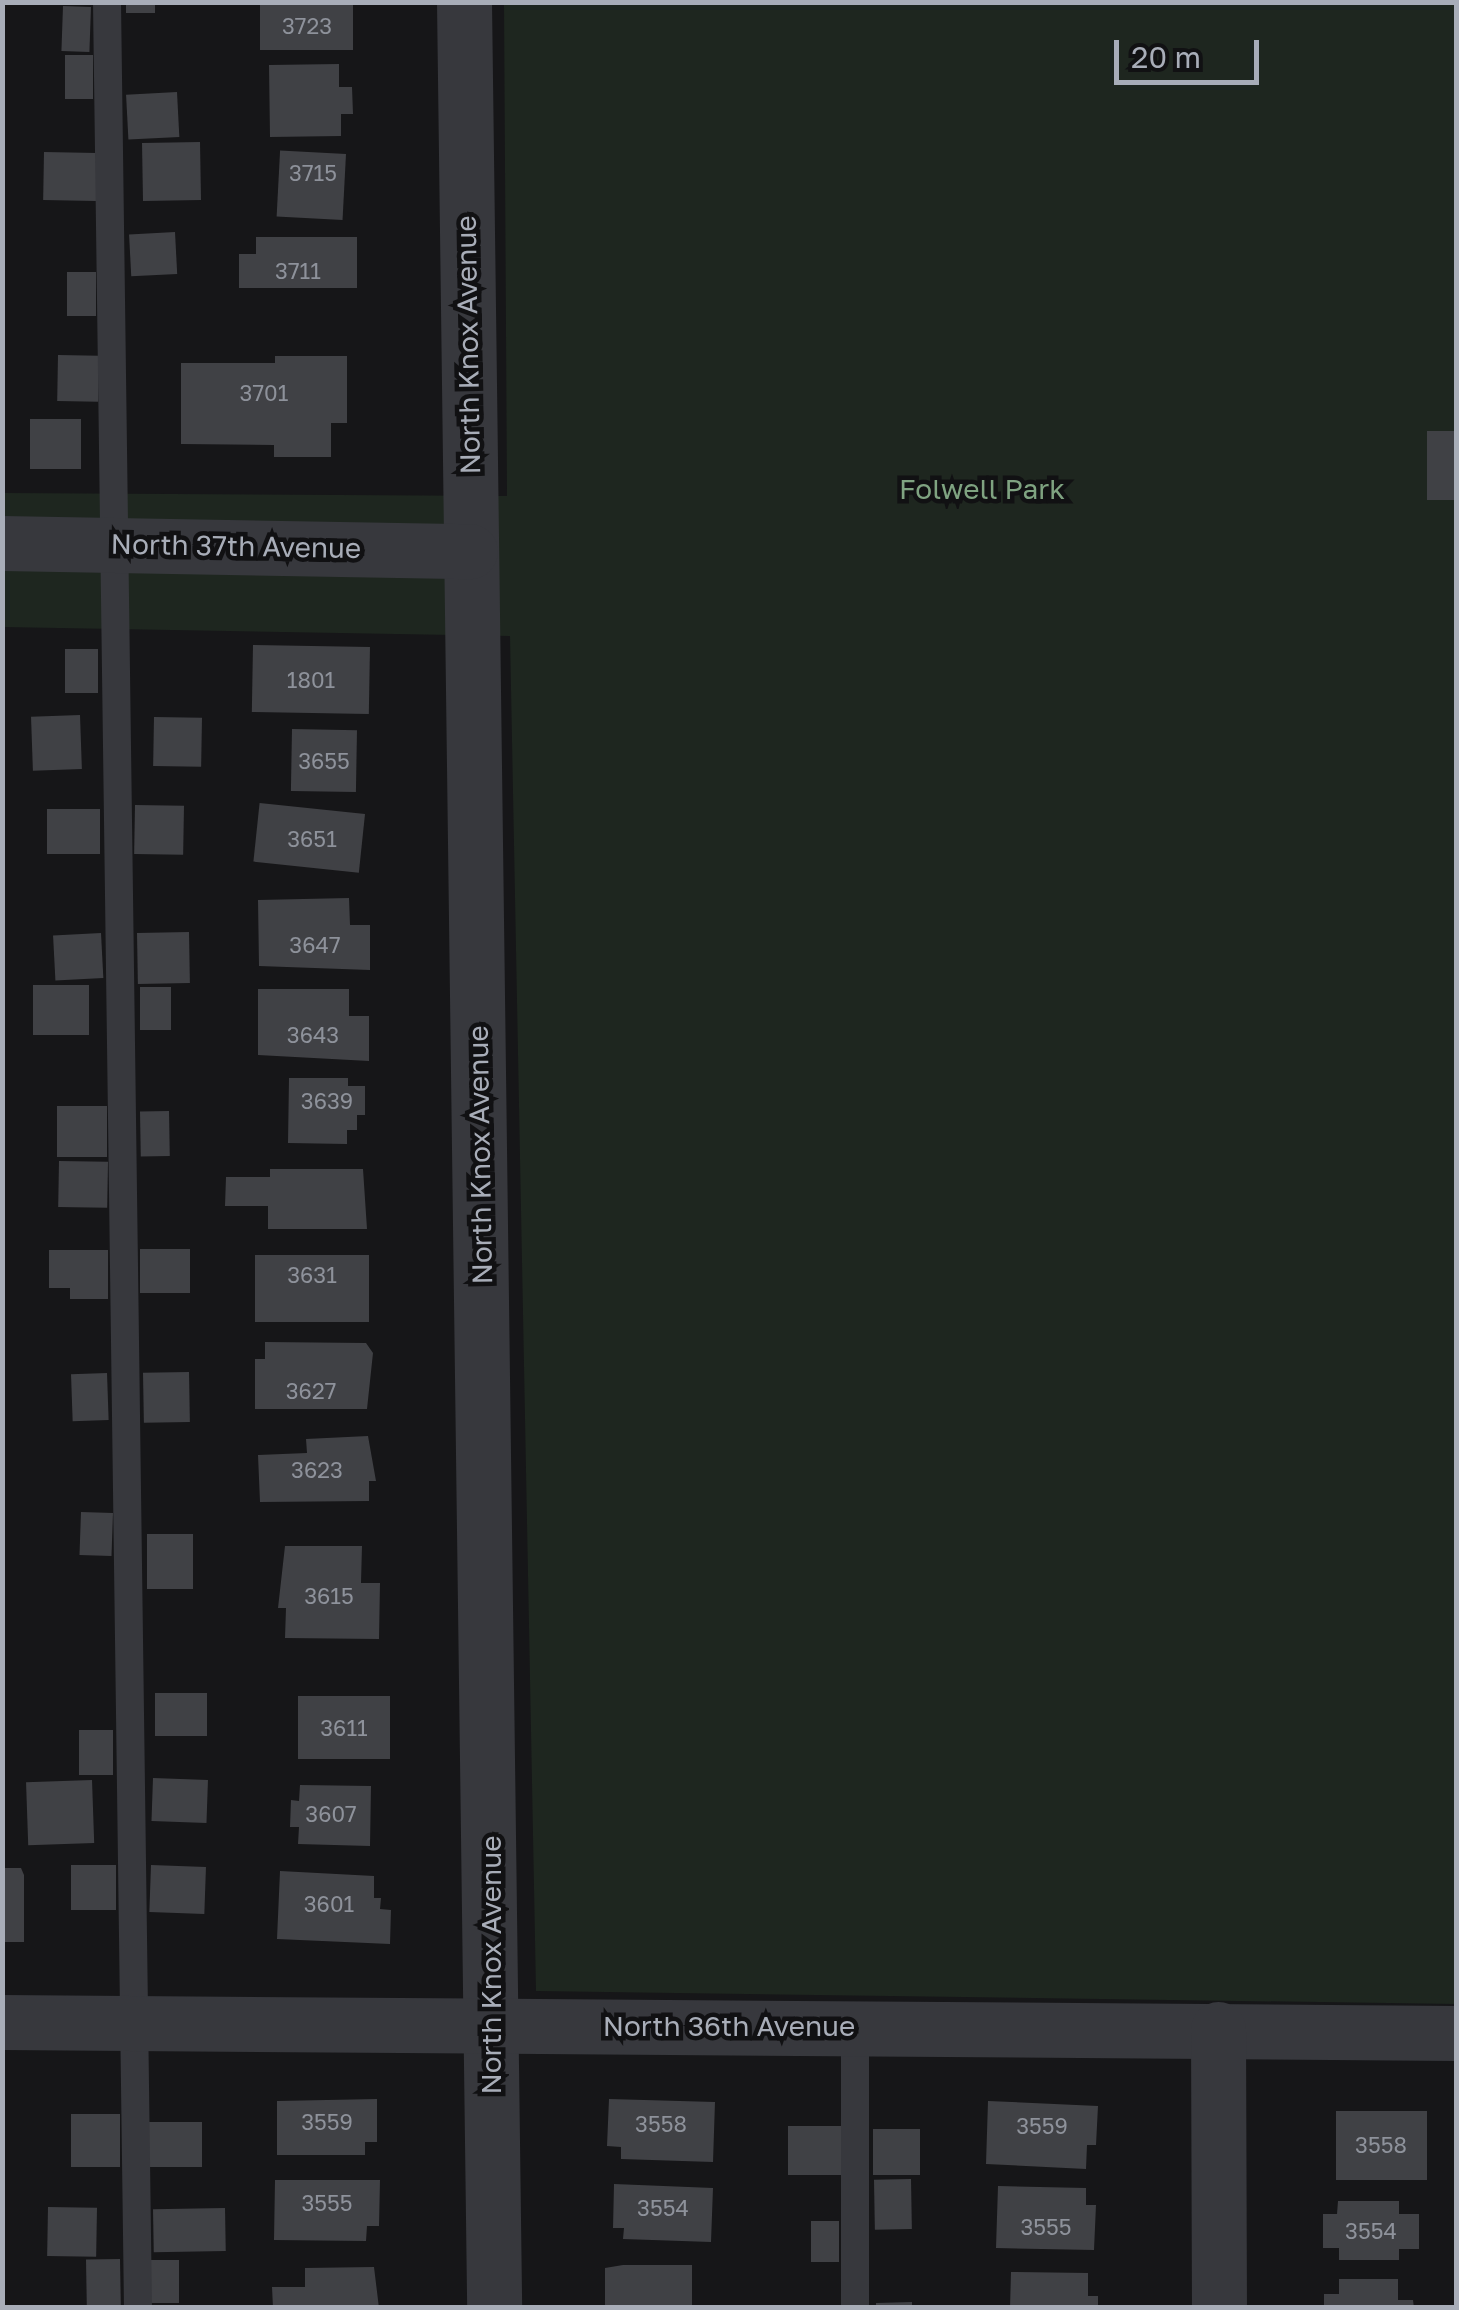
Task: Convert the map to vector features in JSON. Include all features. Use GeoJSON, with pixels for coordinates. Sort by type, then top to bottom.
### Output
{"type":"FeatureCollection","features":[{"type":"Feature","properties":{"kind":"street","name":"North Knox Avenue"},"geometry":{"type":"LineString","coordinates":[[464,2],[494,2308]]}},
{"type":"Feature","properties":{"kind":"street","name":"North 37th Avenue"},"geometry":{"type":"LineString","coordinates":[[2,544],[470,551]]}},
{"type":"Feature","properties":{"kind":"street","name":"North 36th Avenue"},"geometry":{"type":"LineString","coordinates":[[2,2022],[136,2026],[855,2026],[1456,2032]]}},
{"type":"Feature","properties":{"kind":"street"},"geometry":{"type":"LineString","coordinates":[[1218,2029],[1219,2308]]}},
{"type":"Feature","properties":{"kind":"lane"},"geometry":{"type":"LineString","coordinates":[[107,2],[138,2308]]}},
{"type":"Feature","properties":{"kind":"lane"},"geometry":{"type":"LineString","coordinates":[[855,2026],[855,2308]]}},
{"type":"Feature","properties":{"kind":"green space","name":"Folwell Park"},"geometry":{"type":"Polygon","coordinates":[[[504,3],[1456,3],[1456,2004],[536,1991],[510,636],[3,627],[3,493],[507,496],[504,3]]]}},
{"type":"Feature","properties":{"kind":"building"},"geometry":{"type":"Polygon","coordinates":[[[126,2],[155,2],[155,13],[126,13],[126,2]]]}},
{"type":"Feature","properties":{"kind":"building"},"geometry":{"type":"Polygon","coordinates":[[[260,2],[353,2],[353,50],[260,50],[260,2]]]}},
{"type":"Feature","properties":{"kind":"building"},"geometry":{"type":"Polygon","coordinates":[[[63,6],[91,7],[89,52],[61,51],[63,6]]]}},
{"type":"Feature","properties":{"kind":"building"},"geometry":{"type":"Polygon","coordinates":[[[65,55],[93,55],[93,99],[65,99],[65,55]]]}},
{"type":"Feature","properties":{"kind":"building"},"geometry":{"type":"Polygon","coordinates":[[[339,64],[339,87],[352,87],[353,114],[341,114],[341,136],[270,137],[269,65],[339,64]]]}},
{"type":"Feature","properties":{"kind":"building"},"geometry":{"type":"Polygon","coordinates":[[[177,92],[179,137],[128,140],[126,95],[177,92]]]}},
{"type":"Feature","properties":{"kind":"building"},"geometry":{"type":"Polygon","coordinates":[[[200,142],[201,200],[143,201],[142,143],[200,142]]]}},
{"type":"Feature","properties":{"kind":"building"},"geometry":{"type":"Polygon","coordinates":[[[280,151],[346,154],[343,220],[277,216],[280,151]]]}},
{"type":"Feature","properties":{"kind":"building"},"geometry":{"type":"Polygon","coordinates":[[[44,152],[97,153],[96,201],[43,200],[44,152]]]}},
{"type":"Feature","properties":{"kind":"building"},"geometry":{"type":"Polygon","coordinates":[[[175,232],[177,274],[131,276],[129,234],[175,232]]]}},
{"type":"Feature","properties":{"kind":"building"},"geometry":{"type":"Polygon","coordinates":[[[256,237],[357,237],[357,288],[239,288],[239,254],[256,254],[256,237]]]}},
{"type":"Feature","properties":{"kind":"building"},"geometry":{"type":"Polygon","coordinates":[[[67,272],[96,272],[96,316],[67,316],[67,272]]]}},
{"type":"Feature","properties":{"kind":"building"},"geometry":{"type":"Polygon","coordinates":[[[58,355],[99,356],[98,402],[57,401],[58,355]]]}},
{"type":"Feature","properties":{"kind":"building"},"geometry":{"type":"Polygon","coordinates":[[[275,356],[347,356],[347,423],[331,423],[331,457],[274,457],[274,445],[181,444],[181,363],[275,363],[275,356]]]}},
{"type":"Feature","properties":{"kind":"building"},"geometry":{"type":"Polygon","coordinates":[[[30,419],[81,419],[81,469],[30,469],[30,419]]]}},
{"type":"Feature","properties":{"kind":"building"},"geometry":{"type":"Polygon","coordinates":[[[1427,431],[1456,431],[1456,500],[1427,500],[1427,431]]]}},
{"type":"Feature","properties":{"kind":"building"},"geometry":{"type":"Polygon","coordinates":[[[253,645],[370,647],[369,714],[252,712],[253,645]]]}},
{"type":"Feature","properties":{"kind":"building"},"geometry":{"type":"Polygon","coordinates":[[[65,649],[98,649],[98,693],[65,693],[65,649]]]}},
{"type":"Feature","properties":{"kind":"building"},"geometry":{"type":"Polygon","coordinates":[[[80,715],[82,769],[33,771],[31,717],[80,715]]]}},
{"type":"Feature","properties":{"kind":"building"},"geometry":{"type":"Polygon","coordinates":[[[154,717],[202,718],[201,767],[153,766],[154,717]]]}},
{"type":"Feature","properties":{"kind":"building"},"geometry":{"type":"Polygon","coordinates":[[[292,729],[357,730],[356,792],[291,791],[292,729]]]}},
{"type":"Feature","properties":{"kind":"building"},"geometry":{"type":"Polygon","coordinates":[[[260,803],[365,814],[359,873],[253,862],[260,803]]]}},
{"type":"Feature","properties":{"kind":"building"},"geometry":{"type":"Polygon","coordinates":[[[135,805],[184,806],[183,855],[134,854],[135,805]]]}},
{"type":"Feature","properties":{"kind":"building"},"geometry":{"type":"Polygon","coordinates":[[[47,809],[100,809],[100,854],[47,854],[47,809]]]}},
{"type":"Feature","properties":{"kind":"building"},"geometry":{"type":"Polygon","coordinates":[[[349,898],[350,925],[370,925],[370,970],[259,966],[258,900],[349,898]]]}},
{"type":"Feature","properties":{"kind":"building"},"geometry":{"type":"Polygon","coordinates":[[[189,932],[190,983],[138,984],[137,933],[189,932]]]}},
{"type":"Feature","properties":{"kind":"building"},"geometry":{"type":"Polygon","coordinates":[[[101,933],[103,978],[55,980],[53,936],[101,933]]]}},
{"type":"Feature","properties":{"kind":"building"},"geometry":{"type":"Polygon","coordinates":[[[33,985],[89,985],[89,1035],[33,1035],[33,985]]]}},
{"type":"Feature","properties":{"kind":"building"},"geometry":{"type":"Polygon","coordinates":[[[140,987],[171,987],[171,1030],[140,1030],[140,987]]]}},
{"type":"Feature","properties":{"kind":"building"},"geometry":{"type":"Polygon","coordinates":[[[258,989],[349,989],[349,1016],[369,1016],[369,1061],[258,1055],[258,989]]]}},
{"type":"Feature","properties":{"kind":"building"},"geometry":{"type":"Polygon","coordinates":[[[289,1078],[348,1078],[348,1086],[365,1086],[365,1115],[357,1115],[357,1130],[347,1130],[347,1144],[288,1143],[289,1078]]]}},
{"type":"Feature","properties":{"kind":"building"},"geometry":{"type":"Polygon","coordinates":[[[57,1106],[107,1106],[107,1157],[57,1157],[57,1106]]]}},
{"type":"Feature","properties":{"kind":"building"},"geometry":{"type":"Polygon","coordinates":[[[169,1111],[170,1156],[141,1156],[140,1112],[169,1111]]]}},
{"type":"Feature","properties":{"kind":"building"},"geometry":{"type":"Polygon","coordinates":[[[59,1161],[108,1162],[107,1208],[58,1207],[59,1161]]]}},
{"type":"Feature","properties":{"kind":"building"},"geometry":{"type":"Polygon","coordinates":[[[270,1169],[363,1169],[367,1229],[268,1229],[268,1206],[225,1206],[226,1177],[270,1177],[270,1169]]]}},
{"type":"Feature","properties":{"kind":"building"},"geometry":{"type":"Polygon","coordinates":[[[140,1249],[190,1249],[190,1293],[140,1293],[140,1249]]]}},
{"type":"Feature","properties":{"kind":"building"},"geometry":{"type":"Polygon","coordinates":[[[49,1250],[108,1250],[108,1299],[70,1299],[70,1288],[49,1288],[49,1250]]]}},
{"type":"Feature","properties":{"kind":"building"},"geometry":{"type":"Polygon","coordinates":[[[255,1255],[369,1255],[369,1322],[255,1322],[255,1255]]]}},
{"type":"Feature","properties":{"kind":"building"},"geometry":{"type":"Polygon","coordinates":[[[265,1342],[366,1343],[373,1353],[367,1409],[255,1409],[255,1359],[265,1359],[265,1342]]]}},
{"type":"Feature","properties":{"kind":"building"},"geometry":{"type":"Polygon","coordinates":[[[189,1372],[190,1422],[144,1423],[143,1373],[189,1372]]]}},
{"type":"Feature","properties":{"kind":"building"},"geometry":{"type":"Polygon","coordinates":[[[107,1373],[109,1420],[73,1421],[71,1374],[107,1373]]]}},
{"type":"Feature","properties":{"kind":"building"},"geometry":{"type":"Polygon","coordinates":[[[368,1436],[376,1481],[369,1481],[369,1501],[260,1502],[258,1455],[307,1453],[306,1439],[368,1436]]]}},
{"type":"Feature","properties":{"kind":"building"},"geometry":{"type":"Polygon","coordinates":[[[81,1512],[113,1513],[111,1556],[79,1555],[81,1512]]]}},
{"type":"Feature","properties":{"kind":"building"},"geometry":{"type":"Polygon","coordinates":[[[147,1534],[193,1534],[193,1589],[147,1589],[147,1534]]]}},
{"type":"Feature","properties":{"kind":"building"},"geometry":{"type":"Polygon","coordinates":[[[285,1546],[362,1546],[361,1583],[380,1583],[379,1639],[285,1638],[286,1608],[278,1608],[285,1546]]]}},
{"type":"Feature","properties":{"kind":"building"},"geometry":{"type":"Polygon","coordinates":[[[155,1693],[207,1693],[207,1736],[155,1736],[155,1693]]]}},
{"type":"Feature","properties":{"kind":"building"},"geometry":{"type":"Polygon","coordinates":[[[298,1696],[390,1696],[390,1759],[298,1759],[298,1696]]]}},
{"type":"Feature","properties":{"kind":"building"},"geometry":{"type":"Polygon","coordinates":[[[79,1730],[113,1730],[113,1775],[79,1775],[79,1730]]]}},
{"type":"Feature","properties":{"kind":"building"},"geometry":{"type":"Polygon","coordinates":[[[153,1778],[208,1780],[206,1823],[151,1821],[153,1778]]]}},
{"type":"Feature","properties":{"kind":"building"},"geometry":{"type":"Polygon","coordinates":[[[92,1780],[94,1843],[28,1845],[26,1782],[92,1780]]]}},
{"type":"Feature","properties":{"kind":"building"},"geometry":{"type":"Polygon","coordinates":[[[300,1785],[371,1786],[370,1846],[298,1844],[299,1827],[290,1827],[291,1800],[299,1801],[300,1785]]]}},
{"type":"Feature","properties":{"kind":"building"},"geometry":{"type":"Polygon","coordinates":[[[71,1865],[116,1865],[116,1910],[71,1910],[71,1865]]]}},
{"type":"Feature","properties":{"kind":"building"},"geometry":{"type":"Polygon","coordinates":[[[151,1865],[206,1867],[204,1914],[149,1912],[151,1865]]]}},
{"type":"Feature","properties":{"kind":"building"},"geometry":{"type":"Polygon","coordinates":[[[2,1868],[21,1868],[24,1875],[24,1942],[2,1942],[2,1868]]]}},
{"type":"Feature","properties":{"kind":"building"},"geometry":{"type":"Polygon","coordinates":[[[280,1871],[374,1876],[374,1898],[381,1898],[380,1909],[391,1910],[390,1944],[277,1939],[280,1871]]]}},
{"type":"Feature","properties":{"kind":"building"},"geometry":{"type":"Polygon","coordinates":[[[377,2099],[377,2142],[365,2142],[365,2155],[277,2155],[277,2101],[377,2099]]]}},
{"type":"Feature","properties":{"kind":"building"},"geometry":{"type":"Polygon","coordinates":[[[609,2099],[715,2102],[713,2162],[621,2159],[621,2147],[607,2146],[609,2099]]]}},
{"type":"Feature","properties":{"kind":"building"},"geometry":{"type":"Polygon","coordinates":[[[988,2101],[1098,2106],[1096,2145],[1087,2145],[1086,2169],[986,2164],[988,2101]]]}},
{"type":"Feature","properties":{"kind":"building"},"geometry":{"type":"Polygon","coordinates":[[[1336,2111],[1427,2111],[1427,2180],[1336,2180],[1336,2111]]]}},
{"type":"Feature","properties":{"kind":"building"},"geometry":{"type":"Polygon","coordinates":[[[71,2114],[120,2114],[120,2167],[71,2167],[71,2114]]]}},
{"type":"Feature","properties":{"kind":"building"},"geometry":{"type":"Polygon","coordinates":[[[149,2122],[202,2122],[202,2167],[149,2167],[149,2122]]]}},
{"type":"Feature","properties":{"kind":"building"},"geometry":{"type":"Polygon","coordinates":[[[788,2126],[841,2126],[841,2175],[788,2175],[788,2126]]]}},
{"type":"Feature","properties":{"kind":"building"},"geometry":{"type":"Polygon","coordinates":[[[873,2129],[920,2129],[920,2175],[873,2175],[873,2129]]]}},
{"type":"Feature","properties":{"kind":"building"},"geometry":{"type":"Polygon","coordinates":[[[911,2179],[912,2229],[875,2230],[874,2180],[911,2179]]]}},
{"type":"Feature","properties":{"kind":"building"},"geometry":{"type":"Polygon","coordinates":[[[275,2180],[380,2180],[379,2226],[367,2226],[366,2241],[274,2240],[275,2180]]]}},
{"type":"Feature","properties":{"kind":"building"},"geometry":{"type":"Polygon","coordinates":[[[614,2184],[713,2188],[711,2242],[623,2239],[624,2228],[613,2228],[614,2184]]]}},
{"type":"Feature","properties":{"kind":"building"},"geometry":{"type":"Polygon","coordinates":[[[998,2186],[1086,2188],[1086,2205],[1096,2205],[1094,2250],[996,2248],[998,2186]]]}},
{"type":"Feature","properties":{"kind":"building"},"geometry":{"type":"Polygon","coordinates":[[[1338,2201],[1399,2201],[1399,2214],[1419,2214],[1419,2249],[1399,2249],[1399,2260],[1339,2260],[1339,2248],[1323,2248],[1323,2214],[1337,2214],[1338,2201]]]}},
{"type":"Feature","properties":{"kind":"building"},"geometry":{"type":"Polygon","coordinates":[[[48,2207],[97,2208],[96,2257],[47,2256],[48,2207]]]}},
{"type":"Feature","properties":{"kind":"building"},"geometry":{"type":"Polygon","coordinates":[[[225,2208],[226,2251],[154,2252],[153,2209],[225,2208]]]}},
{"type":"Feature","properties":{"kind":"building"},"geometry":{"type":"Polygon","coordinates":[[[811,2221],[839,2221],[839,2262],[811,2262],[811,2221]]]}},
{"type":"Feature","properties":{"kind":"building"},"geometry":{"type":"Polygon","coordinates":[[[120,2259],[121,2305],[87,2306],[86,2260],[120,2259]]]}},
{"type":"Feature","properties":{"kind":"building"},"geometry":{"type":"Polygon","coordinates":[[[149,2260],[179,2260],[179,2303],[149,2303],[149,2260]]]}},
{"type":"Feature","properties":{"kind":"building"},"geometry":{"type":"Polygon","coordinates":[[[692,2265],[692,2308],[605,2308],[605,2268],[692,2265]]]}},
{"type":"Feature","properties":{"kind":"building"},"geometry":{"type":"Polygon","coordinates":[[[374,2267],[379,2308],[273,2308],[272,2287],[305,2287],[305,2268],[374,2267]]]}},
{"type":"Feature","properties":{"kind":"building"},"geometry":{"type":"Polygon","coordinates":[[[1011,2272],[1088,2273],[1088,2296],[1098,2296],[1098,2308],[1010,2308],[1011,2272]]]}},
{"type":"Feature","properties":{"kind":"building"},"geometry":{"type":"Polygon","coordinates":[[[1339,2279],[1398,2279],[1398,2300],[1413,2300],[1414,2308],[1324,2308],[1324,2294],[1339,2294],[1339,2279]]]}},
{"type":"Feature","properties":{"kind":"building"},"geometry":{"type":"Polygon","coordinates":[[[912,2302],[912,2308],[876,2308],[876,2303],[912,2302]]]}}]}
